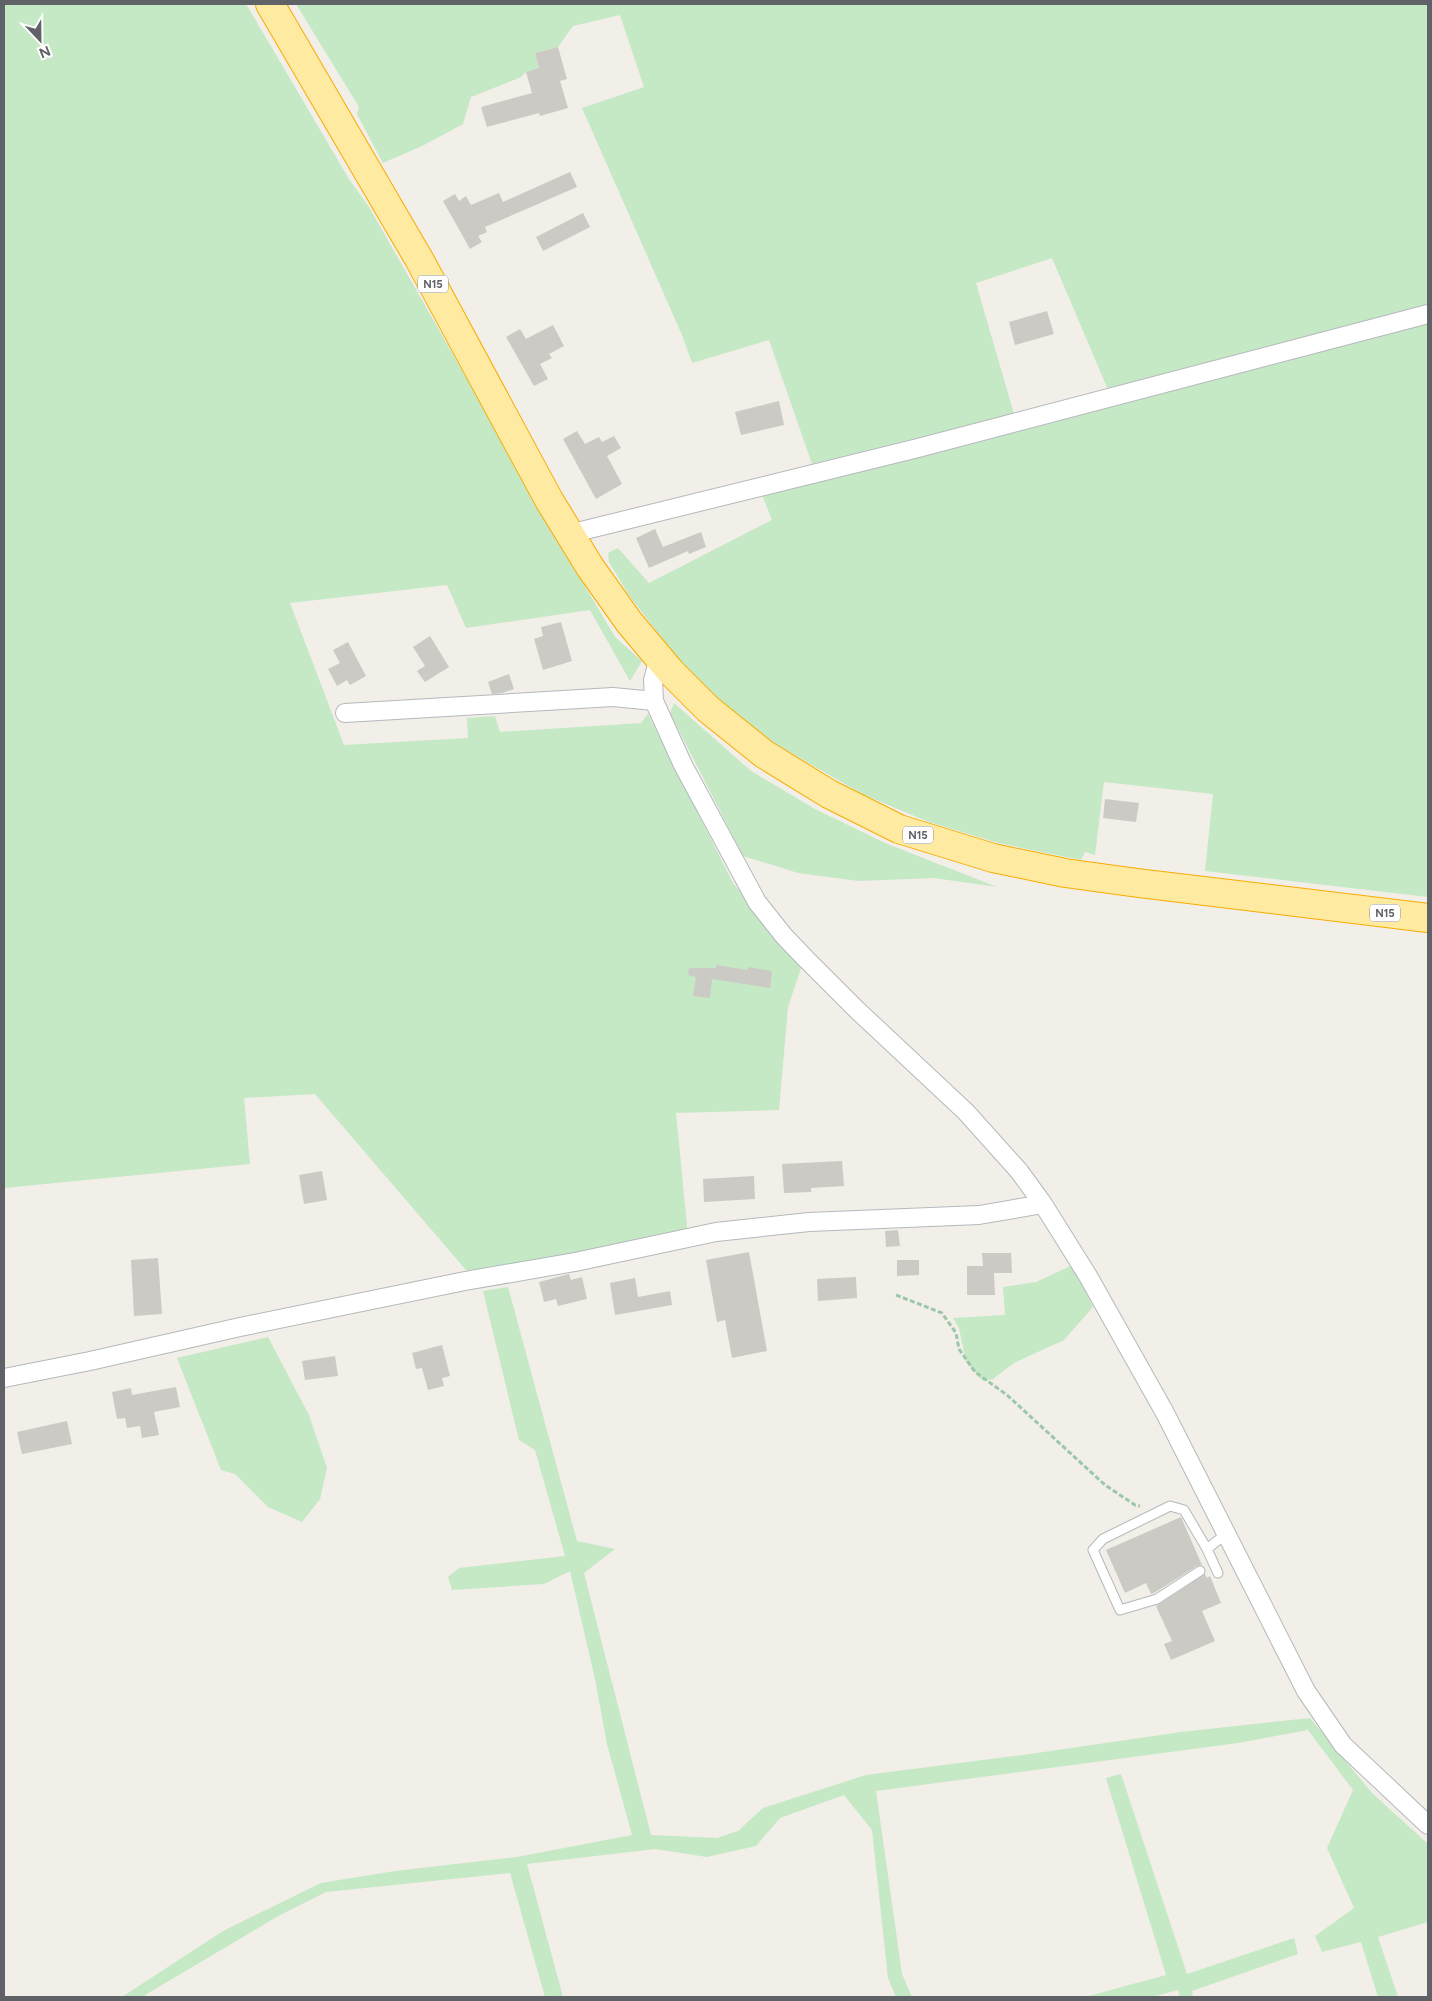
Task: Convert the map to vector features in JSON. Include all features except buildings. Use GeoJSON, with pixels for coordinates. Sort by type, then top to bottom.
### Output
{"type":"FeatureCollection","features":[{"type":"Feature","properties":{"kind":"highway","name":"N15"},"geometry":{"type":"LineString","coordinates":[[270,4],[419,259],[549,500],[590,567],[659,658],[708,709],[764,754],[828,794],[899,829],[993,858],[1066,872],[1428,918]]}},
{"type":"Feature","properties":{"kind":"street"},"geometry":{"type":"LineString","coordinates":[[570,534],[918,448],[1428,314]]}},
{"type":"Feature","properties":{"kind":"street"},"geometry":{"type":"LineString","coordinates":[[659,658],[653,680],[654,701],[683,765],[756,902],[784,936],[966,1112],[1019,1171],[1043,1204],[1088,1276],[1165,1413],[1306,1691],[1343,1746],[1428,1825]]}},
{"type":"Feature","properties":{"kind":"street"},"geometry":{"type":"LineString","coordinates":[[345,713],[613,697],[654,701]]}},
{"type":"Feature","properties":{"kind":"street"},"geometry":{"type":"LineString","coordinates":[[4,1378],[90,1361],[240,1327],[466,1281],[575,1262],[716,1232],[809,1222],[979,1215],[1043,1204]]}},
{"type":"Feature","properties":{"kind":"lane"},"geometry":{"type":"LineString","coordinates":[[1200,1571],[1157,1599],[1120,1610],[1093,1550],[1103,1539],[1170,1506],[1184,1510],[1207,1549],[1218,1574]]}},
{"type":"Feature","properties":{"kind":"lane"},"geometry":{"type":"LineString","coordinates":[[1207,1549],[1227,1533]]}},
{"type":"Feature","properties":{"kind":"path"},"geometry":{"type":"LineString","coordinates":[[896,1295],[942,1313],[956,1333],[959,1349],[975,1372],[1007,1395],[1106,1486],[1135,1505],[1143,1507],[1148,1517]]}},
{"type":"Feature","properties":{"kind":"green space"},"geometry":{"type":"Polygon","coordinates":[[[4,4],[246,4],[349,179],[369,207],[615,637],[642,661],[630,681],[590,610],[466,628],[447,585],[290,603],[344,745],[468,738],[467,718],[495,716],[500,732],[641,723],[648,714],[733,883],[801,968],[788,1007],[779,1110],[676,1113],[688,1236],[472,1277],[315,1094],[244,1098],[250,1164],[4,1188],[4,4]]]}},
{"type":"Feature","properties":{"kind":"green space"},"geometry":{"type":"Polygon","coordinates":[[[296,4],[1428,4],[1428,304],[1109,392],[1052,258],[976,283],[1014,414],[812,464],[769,340],[692,363],[682,335],[582,108],[644,87],[620,15],[573,26],[558,47],[535,53],[539,68],[471,97],[463,124],[424,145],[383,163],[357,114],[359,107],[296,4]]]}},
{"type":"Feature","properties":{"kind":"green space"},"geometry":{"type":"Polygon","coordinates":[[[1428,321],[1428,897],[1205,871],[1213,794],[1104,782],[1095,855],[1085,852],[1081,860],[998,843],[929,822],[864,795],[777,745],[724,706],[684,667],[628,594],[609,562],[608,553],[618,548],[649,583],[772,520],[761,492],[1428,321]]]}},
{"type":"Feature","properties":{"kind":"green space"},"geometry":{"type":"Polygon","coordinates":[[[674,703],[751,771],[815,809],[885,843],[997,887],[934,878],[859,881],[798,873],[743,856],[670,713],[674,703]]]}},
{"type":"Feature","properties":{"kind":"green space"},"geometry":{"type":"Polygon","coordinates":[[[1073,1265],[1093,1307],[1064,1340],[1014,1363],[993,1379],[983,1381],[966,1362],[959,1328],[953,1318],[1005,1315],[1003,1287],[1036,1282],[1073,1265]]]}},
{"type":"Feature","properties":{"kind":"green space"},"geometry":{"type":"Polygon","coordinates":[[[508,1287],[577,1541],[615,1549],[584,1573],[651,1835],[717,1838],[738,1831],[763,1808],[866,1775],[1181,1732],[1310,1718],[1372,1793],[1428,1844],[1428,1922],[1378,1937],[1398,1997],[1378,1997],[1361,1942],[1322,1952],[1315,1936],[1354,1908],[1327,1848],[1353,1790],[1308,1730],[1238,1743],[876,1791],[902,1974],[912,1997],[896,1997],[888,1978],[872,1830],[844,1795],[780,1818],[756,1846],[707,1857],[655,1849],[527,1864],[563,1997],[545,1997],[510,1873],[326,1892],[280,1915],[145,1995],[146,1997],[122,1997],[223,1931],[321,1883],[395,1871],[517,1857],[632,1835],[607,1744],[595,1679],[570,1571],[544,1584],[452,1590],[448,1577],[459,1568],[565,1556],[535,1450],[519,1440],[483,1291],[508,1287]]]}},
{"type":"Feature","properties":{"kind":"green space"},"geometry":{"type":"Polygon","coordinates":[[[268,1337],[309,1415],[327,1468],[320,1499],[302,1522],[268,1507],[235,1474],[221,1470],[177,1358],[268,1337]]]}},
{"type":"Feature","properties":{"kind":"green space"},"geometry":{"type":"Polygon","coordinates":[[[1121,1774],[1187,1974],[1294,1938],[1298,1954],[1192,1991],[1193,1997],[1180,1997],[1178,1990],[1152,1997],[1085,1997],[1166,1975],[1106,1778],[1121,1774]]]}}]}
